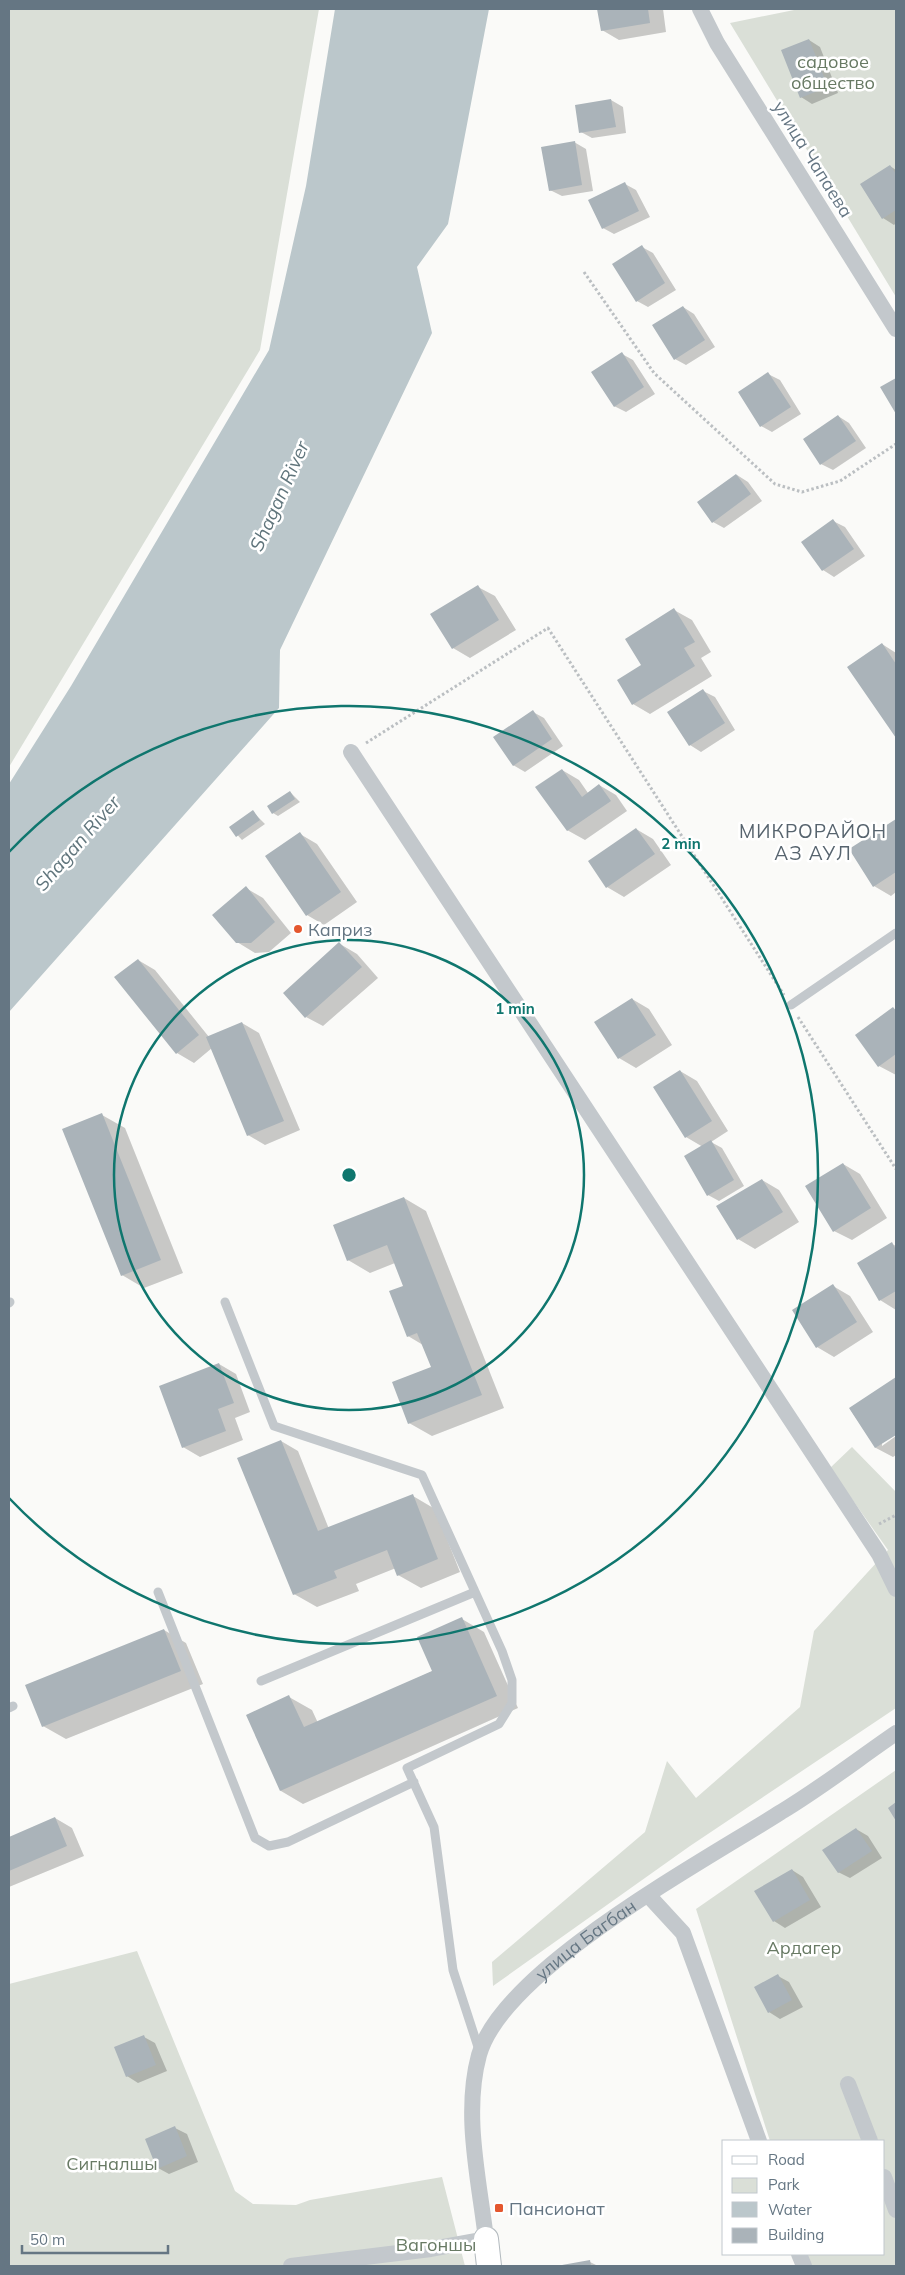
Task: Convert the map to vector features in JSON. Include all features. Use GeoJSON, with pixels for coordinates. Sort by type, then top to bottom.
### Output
{"type":"FeatureCollection","features":[{"type":"Feature","properties":{"kind":"street","name":"улица Чапаева"},"geometry":{"type":"LineString","coordinates":[[700,9],[717,43],[896,329]]}},
{"type":"Feature","properties":{"kind":"street"},"geometry":{"type":"LineString","coordinates":[[350,752],[879,1554],[896,1589]]}},
{"type":"Feature","properties":{"kind":"street","name":"улица Багбан"},"geometry":{"type":"LineString","coordinates":[[490,2266],[472,2105],[480,2054],[493,2029],[511,2004],[528,1986],[580,1942],[648,1895],[783,1811],[896,1733]]}},
{"type":"Feature","properties":{"kind":"street"},"geometry":{"type":"LineString","coordinates":[[648,1895],[683,1933],[700,1974],[759,2140]]}},
{"type":"Feature","properties":{"kind":"street"},"geometry":{"type":"LineString","coordinates":[[848,2084],[870,2140]]}},
{"type":"Feature","properties":{"kind":"street"},"geometry":{"type":"LineString","coordinates":[[885,2181],[896,2210]]}},
{"type":"Feature","properties":{"kind":"street"},"geometry":{"type":"LineString","coordinates":[[292,2266],[431,2249],[486,2239]]}},
{"type":"Feature","properties":{"kind":"lane"},"geometry":{"type":"LineString","coordinates":[[791,1005],[896,933]]}},
{"type":"Feature","properties":{"kind":"lane"},"geometry":{"type":"LineString","coordinates":[[225,1302],[274,1426],[422,1475],[512,1680],[512,1703],[498,1724],[407,1768],[434,1827],[453,1970],[480,2054]]}},
{"type":"Feature","properties":{"kind":"lane"},"geometry":{"type":"LineString","coordinates":[[158,1592],[255,1838],[269,1846],[288,1842],[414,1782]]}},
{"type":"Feature","properties":{"kind":"lane"},"geometry":{"type":"LineString","coordinates":[[261,1681],[475,1592]]}},
{"type":"Feature","properties":{"kind":"path"},"geometry":{"type":"LineString","coordinates":[[584,272],[654,373],[775,484],[802,492],[840,481],[896,444]]}},
{"type":"Feature","properties":{"kind":"path"},"geometry":{"type":"LineString","coordinates":[[350,752],[548,628],[896,1169]]}},
{"type":"Feature","properties":{"kind":"green space"},"geometry":{"type":"Polygon","coordinates":[[[9,9],[319,9],[260,350],[9,767],[9,9]]]}},
{"type":"Feature","properties":{"kind":"green space","name":"садовое общество"},"geometry":{"type":"Polygon","coordinates":[[[799,9],[896,9],[896,297],[730,23],[799,9]]]}},
{"type":"Feature","properties":{"kind":"green space"},"geometry":{"type":"Polygon","coordinates":[[[852,1447],[896,1492],[896,1708],[690,1846],[493,1986],[492,1962],[645,1832],[667,1761],[696,1798],[800,1707],[814,1631],[888,1550],[830,1468],[852,1447]]]}},
{"type":"Feature","properties":{"kind":"green space","name":"Ардагер"},"geometry":{"type":"Polygon","coordinates":[[[896,1770],[896,2266],[810,2266],[806,2255],[885,2255],[885,2140],[770,2140],[696,1909],[896,1770]]]}},
{"type":"Feature","properties":{"kind":"green space","name":"Сигналшы"},"geometry":{"type":"Polygon","coordinates":[[[137,1951],[235,2191],[253,2204],[296,2205],[310,2200],[442,2177],[465,2266],[9,2266],[9,1984],[137,1951]]]}},
{"type":"Feature","properties":{"kind":"water","name":"Shagan River"},"geometry":{"type":"Polygon","coordinates":[[[335,9],[489,9],[448,224],[417,267],[432,333],[280,650],[279,708],[9,1012],[9,784],[71,686],[269,350],[306,186],[335,9]]]}},
{"type":"Feature","properties":{"kind":"building"},"geometry":{"type":"Polygon","coordinates":[[[597,9],[648,9],[650,23],[601,31],[597,9]]]}},
{"type":"Feature","properties":{"kind":"building"},"geometry":{"type":"Polygon","coordinates":[[[809,39],[828,87],[800,98],[781,50],[809,39]]]}},
{"type":"Feature","properties":{"kind":"building"},"geometry":{"type":"Polygon","coordinates":[[[611,99],[616,127],[579,133],[575,105],[611,99]]]}},
{"type":"Feature","properties":{"kind":"building"},"geometry":{"type":"Polygon","coordinates":[[[575,141],[582,185],[549,191],[541,147],[575,141]]]}},
{"type":"Feature","properties":{"kind":"building"},"geometry":{"type":"Polygon","coordinates":[[[890,165],[896,174],[896,210],[882,219],[860,184],[890,165]]]}},
{"type":"Feature","properties":{"kind":"building"},"geometry":{"type":"Polygon","coordinates":[[[625,182],[639,211],[602,229],[588,200],[625,182]]]}},
{"type":"Feature","properties":{"kind":"building"},"geometry":{"type":"Polygon","coordinates":[[[642,245],[665,283],[636,302],[612,264],[642,245]]]}},
{"type":"Feature","properties":{"kind":"building"},"geometry":{"type":"Polygon","coordinates":[[[683,306],[705,340],[674,360],[652,325],[683,306]]]}},
{"type":"Feature","properties":{"kind":"building"},"geometry":{"type":"Polygon","coordinates":[[[622,352],[644,387],[614,407],[591,372],[622,352]]]}},
{"type":"Feature","properties":{"kind":"building"},"geometry":{"type":"Polygon","coordinates":[[[768,372],[791,407],[760,427],[738,392],[768,372]]]}},
{"type":"Feature","properties":{"kind":"building"},"geometry":{"type":"Polygon","coordinates":[[[896,378],[896,414],[880,387],[896,378]]]}},
{"type":"Feature","properties":{"kind":"building"},"geometry":{"type":"Polygon","coordinates":[[[838,415],[856,441],[820,465],[803,439],[838,415]]]}},
{"type":"Feature","properties":{"kind":"building"},"geometry":{"type":"Polygon","coordinates":[[[736,474],[751,494],[712,523],[697,502],[736,474]]]}},
{"type":"Feature","properties":{"kind":"building"},"geometry":{"type":"Polygon","coordinates":[[[833,519],[854,549],[822,571],[801,542],[833,519]]]}},
{"type":"Feature","properties":{"kind":"building"},"geometry":{"type":"Polygon","coordinates":[[[478,585],[499,620],[452,649],[430,614],[478,585]]]}},
{"type":"Feature","properties":{"kind":"building"},"geometry":{"type":"Polygon","coordinates":[[[674,608],[695,642],[684,648],[695,666],[632,705],[617,680],[641,665],[625,639],[674,608]]]}},
{"type":"Feature","properties":{"kind":"building"},"geometry":{"type":"Polygon","coordinates":[[[882,643],[896,664],[896,738],[847,667],[882,643]]]}},
{"type":"Feature","properties":{"kind":"building"},"geometry":{"type":"Polygon","coordinates":[[[703,689],[725,723],[689,746],[667,712],[703,689]]]}},
{"type":"Feature","properties":{"kind":"building"},"geometry":{"type":"Polygon","coordinates":[[[533,710],[552,739],[513,766],[493,737],[533,710]]]}},
{"type":"Feature","properties":{"kind":"building"},"geometry":{"type":"Polygon","coordinates":[[[562,769],[582,797],[599,784],[611,801],[567,831],[535,787],[562,769]]]}},
{"type":"Feature","properties":{"kind":"building"},"geometry":{"type":"Polygon","coordinates":[[[290,791],[295,799],[272,814],[267,806],[290,791]]]}},
{"type":"Feature","properties":{"kind":"building"},"geometry":{"type":"Polygon","coordinates":[[[253,810],[260,820],[236,837],[229,827],[253,810]]]}},
{"type":"Feature","properties":{"kind":"building"},"geometry":{"type":"Polygon","coordinates":[[[896,819],[896,872],[873,887],[849,849],[896,819]]]}},
{"type":"Feature","properties":{"kind":"building"},"geometry":{"type":"Polygon","coordinates":[[[636,828],[655,854],[606,888],[588,861],[636,828]]]}},
{"type":"Feature","properties":{"kind":"building"},"geometry":{"type":"Polygon","coordinates":[[[300,832],[341,892],[306,916],[265,856],[300,832]]]}},
{"type":"Feature","properties":{"kind":"building"},"geometry":{"type":"Polygon","coordinates":[[[246,886],[275,922],[251,943],[236,943],[212,915],[246,886]]]}},
{"type":"Feature","properties":{"kind":"building"},"geometry":{"type":"Polygon","coordinates":[[[339,942],[362,967],[305,1018],[283,993],[339,942]]]}},
{"type":"Feature","properties":{"kind":"building"},"geometry":{"type":"Polygon","coordinates":[[[138,959],[199,1035],[176,1054],[114,977],[138,959]]]}},
{"type":"Feature","properties":{"kind":"building"},"geometry":{"type":"Polygon","coordinates":[[[632,998],[656,1035],[618,1059],[594,1022],[632,998]]]}},
{"type":"Feature","properties":{"kind":"building"},"geometry":{"type":"Polygon","coordinates":[[[893,1007],[896,1011],[896,1054],[878,1067],[855,1035],[893,1007]]]}},
{"type":"Feature","properties":{"kind":"building"},"geometry":{"type":"Polygon","coordinates":[[[242,1022],[284,1121],[247,1136],[206,1037],[242,1022]]]}},
{"type":"Feature","properties":{"kind":"building"},"geometry":{"type":"Polygon","coordinates":[[[680,1070],[712,1121],[685,1138],[653,1087],[680,1070]]]}},
{"type":"Feature","properties":{"kind":"building"},"geometry":{"type":"Polygon","coordinates":[[[102,1113],[161,1260],[121,1276],[62,1129],[102,1113]]]}},
{"type":"Feature","properties":{"kind":"building"},"geometry":{"type":"Polygon","coordinates":[[[711,1140],[734,1180],[707,1196],[684,1156],[711,1140]]]}},
{"type":"Feature","properties":{"kind":"building"},"geometry":{"type":"Polygon","coordinates":[[[843,1163],[871,1208],[833,1232],[805,1186],[843,1163]]]}},
{"type":"Feature","properties":{"kind":"building"},"geometry":{"type":"Polygon","coordinates":[[[762,1179],[783,1212],[737,1240],[716,1206],[762,1179]]]}},
{"type":"Feature","properties":{"kind":"building"},"geometry":{"type":"Polygon","coordinates":[[[404,1197],[482,1395],[408,1424],[392,1382],[431,1367],[417,1333],[407,1337],[389,1291],[403,1286],[387,1245],[347,1261],[333,1225],[404,1197]]]}},
{"type":"Feature","properties":{"kind":"building"},"geometry":{"type":"Polygon","coordinates":[[[892,1242],[896,1250],[896,1291],[879,1301],[857,1263],[892,1242]]]}},
{"type":"Feature","properties":{"kind":"building"},"geometry":{"type":"Polygon","coordinates":[[[833,1284],[857,1322],[816,1348],[792,1310],[833,1284]]]}},
{"type":"Feature","properties":{"kind":"building"},"geometry":{"type":"Polygon","coordinates":[[[219,1363],[234,1403],[218,1409],[226,1431],[182,1448],[159,1386],[219,1363]]]}},
{"type":"Feature","properties":{"kind":"building"},"geometry":{"type":"Polygon","coordinates":[[[896,1377],[896,1435],[875,1448],[849,1408],[896,1377]]]}},
{"type":"Feature","properties":{"kind":"building"},"geometry":{"type":"Polygon","coordinates":[[[281,1440],[318,1531],[413,1494],[438,1559],[397,1576],[387,1550],[334,1571],[337,1578],[293,1595],[237,1458],[281,1440]]]}},
{"type":"Feature","properties":{"kind":"building"},"geometry":{"type":"Polygon","coordinates":[[[462,1617],[497,1696],[280,1791],[246,1715],[289,1695],[304,1727],[432,1671],[417,1637],[462,1617]]]}},
{"type":"Feature","properties":{"kind":"building"},"geometry":{"type":"Polygon","coordinates":[[[164,1629],[181,1671],[42,1727],[25,1685],[164,1629]]]}},
{"type":"Feature","properties":{"kind":"building"},"geometry":{"type":"Polygon","coordinates":[[[896,1802],[896,1821],[888,1808],[896,1802]]]}},
{"type":"Feature","properties":{"kind":"building"},"geometry":{"type":"Polygon","coordinates":[[[55,1817],[67,1846],[9,1871],[9,1837],[55,1817]]]}},
{"type":"Feature","properties":{"kind":"building"},"geometry":{"type":"Polygon","coordinates":[[[856,1828],[872,1851],[838,1873],[822,1850],[856,1828]]]}},
{"type":"Feature","properties":{"kind":"building"},"geometry":{"type":"Polygon","coordinates":[[[792,1869],[810,1900],[773,1922],[754,1891],[792,1869]]]}},
{"type":"Feature","properties":{"kind":"building"},"geometry":{"type":"Polygon","coordinates":[[[778,1974],[792,2000],[768,2013],[754,1987],[778,1974]]]}},
{"type":"Feature","properties":{"kind":"building"},"geometry":{"type":"Polygon","coordinates":[[[144,2035],[156,2065],[126,2077],[114,2047],[144,2035]]]}},
{"type":"Feature","properties":{"kind":"building"},"geometry":{"type":"Polygon","coordinates":[[[175,2126],[187,2156],[157,2169],[145,2139],[175,2126]]]}},
{"type":"Feature","properties":{"kind":"building"},"geometry":{"type":"Polygon","coordinates":[[[590,2260],[591,2266],[562,2266],[562,2265],[590,2260]]]}},
{"type":"Feature","properties":{"kind":"place","name":"Каприз"},"geometry":{"type":"Point","coordinates":[298,929]}},
{"type":"Feature","properties":{"kind":"place","name":"Пансионат"},"geometry":{"type":"Point","coordinates":[499,2208]}},
{"type":"Feature","properties":{"kind":"district","name":"МИКРОРАЙОН АЗ АУЛ"},"geometry":{"type":"Point","coordinates":[813,842]}},
{"type":"Feature","properties":{"kind":"park label","name":"Вагоншы"},"geometry":{"type":"Point","coordinates":[436,2244]}}]}
